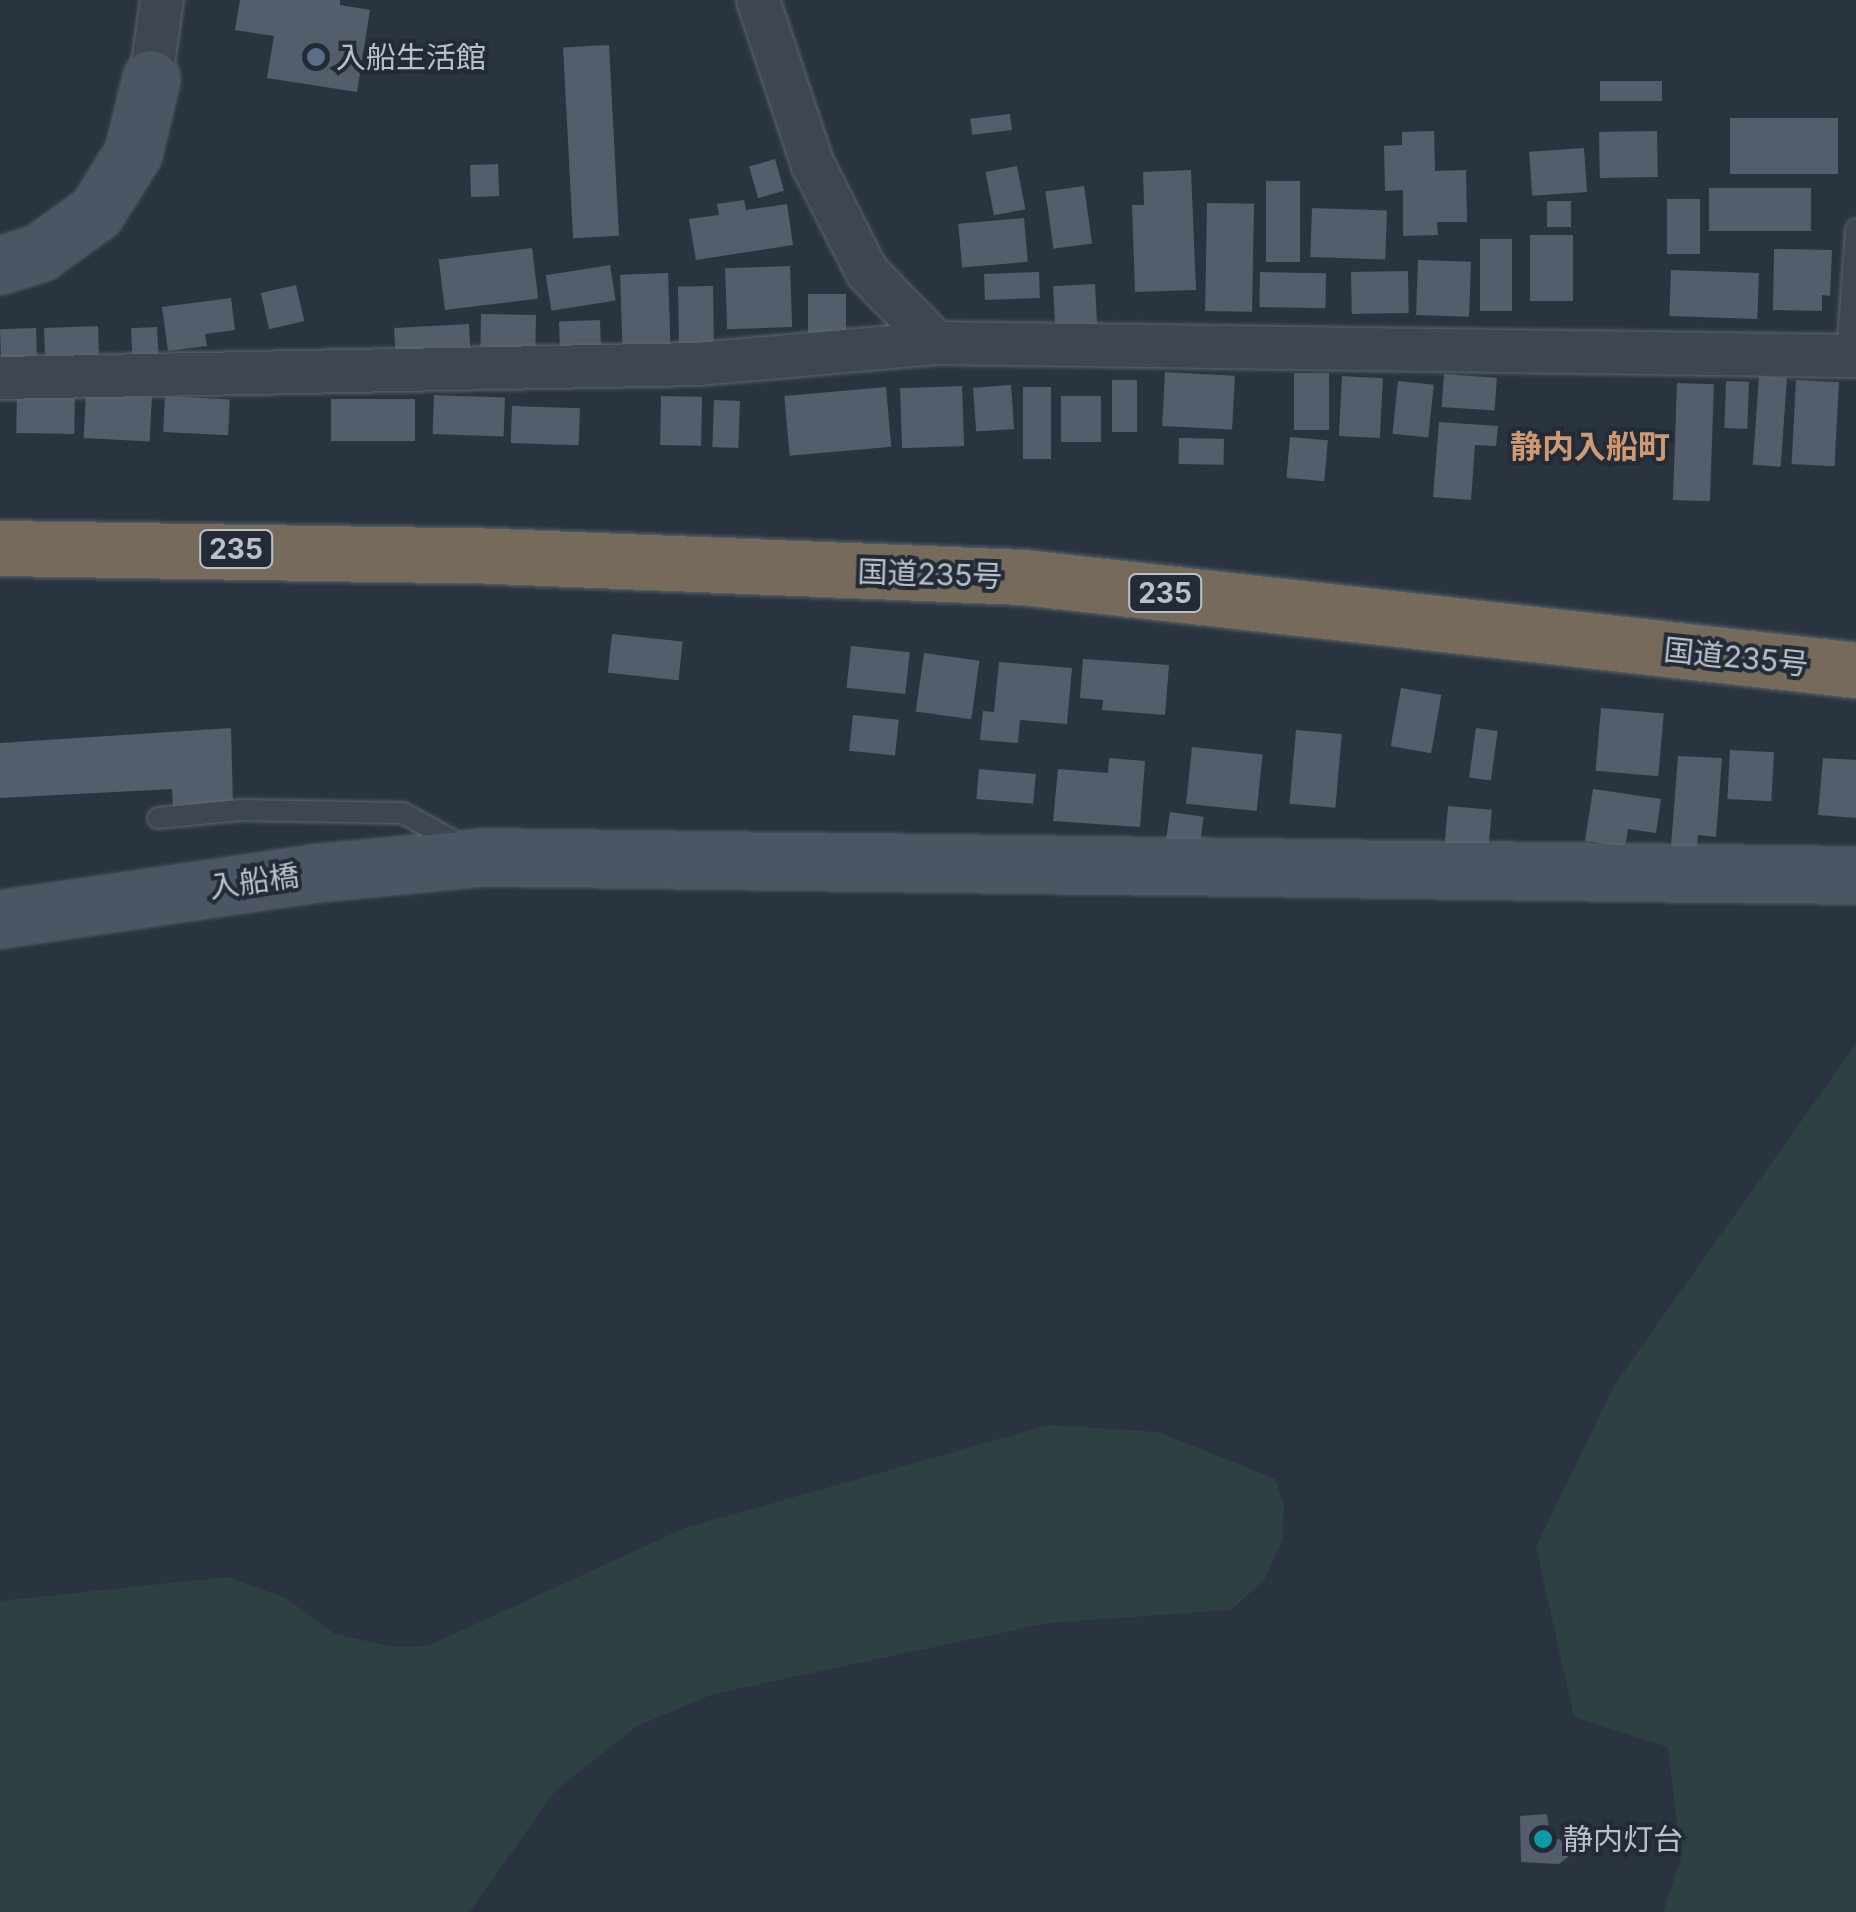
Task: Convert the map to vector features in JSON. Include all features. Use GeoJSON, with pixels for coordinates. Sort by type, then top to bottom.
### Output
{"type":"FeatureCollection","features":[{"type":"Feature","properties":{"kind":"highway","name":"国道235号"},"geometry":{"type":"LineString","coordinates":[[0,548],[471,555],[1023,577],[1856,670]]}},
{"type":"Feature","properties":{"kind":"street"},"geometry":{"type":"LineString","coordinates":[[0,265],[39,253],[96,212],[133,153],[162,0]]}},
{"type":"Feature","properties":{"kind":"street"},"geometry":{"type":"LineString","coordinates":[[758,0],[813,165],[867,272],[936,343]]}},
{"type":"Feature","properties":{"kind":"street"},"geometry":{"type":"LineString","coordinates":[[0,378],[698,364],[936,343],[1852,356]]}},
{"type":"Feature","properties":{"kind":"street","name":"入船橋"},"geometry":{"type":"LineString","coordinates":[[0,919],[314,873],[482,857],[1856,875]]}},
{"type":"Feature","properties":{"kind":"lane"},"geometry":{"type":"LineString","coordinates":[[1852,356],[1856,228]]}},
{"type":"Feature","properties":{"kind":"lane"},"geometry":{"type":"LineString","coordinates":[[158,818],[242,810],[402,813],[482,857]]}},
{"type":"Feature","properties":{"kind":"green space"},"geometry":{"type":"Polygon","coordinates":[[[1856,1044],[1856,1912],[1663,1912],[1681,1859],[1668,1747],[1574,1717],[1536,1547],[1615,1384],[1856,1044]]]}},
{"type":"Feature","properties":{"kind":"green space"},"geometry":{"type":"Polygon","coordinates":[[[1049,1425],[1158,1432],[1275,1479],[1284,1506],[1282,1540],[1264,1580],[1231,1610],[1047,1623],[713,1694],[637,1726],[555,1791],[469,1912],[0,1912],[0,1601],[227,1577],[284,1597],[335,1634],[392,1647],[428,1646],[685,1528],[1049,1425]]]}},
{"type":"Feature","properties":{"kind":"building","name":"入船生活館"},"geometry":{"type":"Polygon","coordinates":[[[240,0],[340,0],[340,5],[370,10],[357,92],[267,78],[274,36],[235,30],[240,0]]]}},
{"type":"Feature","properties":{"kind":"building"},"geometry":{"type":"Polygon","coordinates":[[[609,45],[619,236],[573,238],[563,47],[609,45]]]}},
{"type":"Feature","properties":{"kind":"building"},"geometry":{"type":"Polygon","coordinates":[[[1600,81],[1662,81],[1662,101],[1600,101],[1600,81]]]}},
{"type":"Feature","properties":{"kind":"building"},"geometry":{"type":"Polygon","coordinates":[[[1010,114],[1012,130],[972,135],[970,119],[1010,114]]]}},
{"type":"Feature","properties":{"kind":"building"},"geometry":{"type":"Polygon","coordinates":[[[1730,118],[1838,118],[1838,174],[1730,174],[1730,118]]]}},
{"type":"Feature","properties":{"kind":"building"},"geometry":{"type":"Polygon","coordinates":[[[1434,131],[1435,171],[1466,170],[1467,222],[1437,222],[1438,235],[1403,236],[1403,190],[1385,191],[1384,146],[1402,145],[1402,132],[1434,131]]]}},
{"type":"Feature","properties":{"kind":"building"},"geometry":{"type":"Polygon","coordinates":[[[1657,131],[1658,177],[1600,178],[1599,132],[1657,131]]]}},
{"type":"Feature","properties":{"kind":"building"},"geometry":{"type":"Polygon","coordinates":[[[1584,148],[1587,192],[1532,196],[1529,152],[1584,148]]]}},
{"type":"Feature","properties":{"kind":"building"},"geometry":{"type":"Polygon","coordinates":[[[775,159],[784,191],[758,198],[749,166],[775,159]]]}},
{"type":"Feature","properties":{"kind":"building"},"geometry":{"type":"Polygon","coordinates":[[[498,164],[499,196],[471,197],[470,165],[498,164]]]}},
{"type":"Feature","properties":{"kind":"building"},"geometry":{"type":"Polygon","coordinates":[[[1017,166],[1025,209],[994,215],[986,172],[1017,166]]]}},
{"type":"Feature","properties":{"kind":"building"},"geometry":{"type":"Polygon","coordinates":[[[1191,170],[1196,290],[1135,292],[1132,205],[1144,205],[1143,172],[1191,170]]]}},
{"type":"Feature","properties":{"kind":"building"},"geometry":{"type":"Polygon","coordinates":[[[1266,181],[1300,181],[1300,262],[1266,262],[1266,181]]]}},
{"type":"Feature","properties":{"kind":"building"},"geometry":{"type":"Polygon","coordinates":[[[1084,186],[1092,243],[1053,249],[1045,191],[1084,186]]]}},
{"type":"Feature","properties":{"kind":"building"},"geometry":{"type":"Polygon","coordinates":[[[1709,188],[1811,188],[1811,231],[1709,231],[1709,188]]]}},
{"type":"Feature","properties":{"kind":"building"},"geometry":{"type":"Polygon","coordinates":[[[1667,199],[1700,199],[1700,254],[1667,254],[1667,199]]]}},
{"type":"Feature","properties":{"kind":"building"},"geometry":{"type":"Polygon","coordinates":[[[744,200],[746,210],[787,204],[793,245],[696,260],[689,219],[719,215],[717,204],[744,200]]]}},
{"type":"Feature","properties":{"kind":"building"},"geometry":{"type":"Polygon","coordinates":[[[1547,201],[1571,201],[1571,227],[1547,227],[1547,201]]]}},
{"type":"Feature","properties":{"kind":"building"},"geometry":{"type":"Polygon","coordinates":[[[1207,203],[1254,204],[1252,312],[1205,311],[1207,203]]]}},
{"type":"Feature","properties":{"kind":"building"},"geometry":{"type":"Polygon","coordinates":[[[1312,208],[1387,211],[1385,260],[1310,257],[1312,208]]]}},
{"type":"Feature","properties":{"kind":"building"},"geometry":{"type":"Polygon","coordinates":[[[1024,218],[1028,262],[962,268],[958,224],[1024,218]]]}},
{"type":"Feature","properties":{"kind":"building"},"geometry":{"type":"Polygon","coordinates":[[[1530,235],[1573,235],[1573,301],[1530,301],[1530,235]]]}},
{"type":"Feature","properties":{"kind":"building"},"geometry":{"type":"Polygon","coordinates":[[[1480,239],[1512,239],[1512,311],[1480,311],[1480,239]]]}},
{"type":"Feature","properties":{"kind":"building"},"geometry":{"type":"Polygon","coordinates":[[[532,248],[538,299],[445,310],[439,259],[532,248]]]}},
{"type":"Feature","properties":{"kind":"building"},"geometry":{"type":"Polygon","coordinates":[[[1774,249],[1832,250],[1830,296],[1822,295],[1822,311],[1773,310],[1774,249]]]}},
{"type":"Feature","properties":{"kind":"building"},"geometry":{"type":"Polygon","coordinates":[[[1418,260],[1471,262],[1469,317],[1416,315],[1418,260]]]}},
{"type":"Feature","properties":{"kind":"building"},"geometry":{"type":"Polygon","coordinates":[[[610,265],[616,301],[551,311],[546,275],[610,265]]]}},
{"type":"Feature","properties":{"kind":"building"},"geometry":{"type":"Polygon","coordinates":[[[790,266],[792,327],[727,329],[725,268],[790,266]]]}},
{"type":"Feature","properties":{"kind":"building"},"geometry":{"type":"Polygon","coordinates":[[[1671,270],[1759,273],[1757,319],[1669,316],[1671,270]]]}},
{"type":"Feature","properties":{"kind":"building"},"geometry":{"type":"Polygon","coordinates":[[[1408,271],[1409,313],[1352,314],[1351,272],[1408,271]]]}},
{"type":"Feature","properties":{"kind":"building"},"geometry":{"type":"Polygon","coordinates":[[[1039,272],[1040,298],[985,300],[984,274],[1039,272]]]}},
{"type":"Feature","properties":{"kind":"building"},"geometry":{"type":"Polygon","coordinates":[[[1260,272],[1326,273],[1325,308],[1259,307],[1260,272]]]}},
{"type":"Feature","properties":{"kind":"building"},"geometry":{"type":"Polygon","coordinates":[[[668,273],[671,347],[623,349],[620,275],[668,273]]]}},
{"type":"Feature","properties":{"kind":"building"},"geometry":{"type":"Polygon","coordinates":[[[1095,284],[1097,324],[1055,326],[1053,286],[1095,284]]]}},
{"type":"Feature","properties":{"kind":"building"},"geometry":{"type":"Polygon","coordinates":[[[296,285],[304,321],[269,329],[261,293],[296,285]]]}},
{"type":"Feature","properties":{"kind":"building"},"geometry":{"type":"Polygon","coordinates":[[[713,286],[714,344],[679,345],[678,287],[713,286]]]}},
{"type":"Feature","properties":{"kind":"building"},"geometry":{"type":"Polygon","coordinates":[[[808,294],[846,294],[846,336],[808,336],[808,294]]]}},
{"type":"Feature","properties":{"kind":"building"},"geometry":{"type":"Polygon","coordinates":[[[231,298],[235,330],[205,334],[207,346],[168,351],[162,307],[231,298]]]}},
{"type":"Feature","properties":{"kind":"building"},"geometry":{"type":"Polygon","coordinates":[[[481,314],[536,315],[535,350],[480,349],[481,314]]]}},
{"type":"Feature","properties":{"kind":"building"},"geometry":{"type":"Polygon","coordinates":[[[600,320],[601,358],[560,359],[559,321],[600,320]]]}},
{"type":"Feature","properties":{"kind":"building"},"geometry":{"type":"Polygon","coordinates":[[[469,324],[471,358],[396,362],[394,328],[469,324]]]}},
{"type":"Feature","properties":{"kind":"building"},"geometry":{"type":"Polygon","coordinates":[[[98,326],[99,359],[45,361],[44,328],[98,326]]]}},
{"type":"Feature","properties":{"kind":"building"},"geometry":{"type":"Polygon","coordinates":[[[157,327],[159,361],[133,362],[131,328],[157,327]]]}},
{"type":"Feature","properties":{"kind":"building"},"geometry":{"type":"Polygon","coordinates":[[[36,328],[37,358],[1,359],[0,329],[36,328]]]}},
{"type":"Feature","properties":{"kind":"building"},"geometry":{"type":"Polygon","coordinates":[[[1165,372],[1235,376],[1232,430],[1162,426],[1165,372]]]}},
{"type":"Feature","properties":{"kind":"building"},"geometry":{"type":"Polygon","coordinates":[[[1294,373],[1329,373],[1329,430],[1294,430],[1294,373]]]}},
{"type":"Feature","properties":{"kind":"building"},"geometry":{"type":"Polygon","coordinates":[[[1444,374],[1497,378],[1495,411],[1442,407],[1444,374]]]}},
{"type":"Feature","properties":{"kind":"building"},"geometry":{"type":"Polygon","coordinates":[[[1342,376],[1383,378],[1380,438],[1339,436],[1342,376]]]}},
{"type":"Feature","properties":{"kind":"building"},"geometry":{"type":"Polygon","coordinates":[[[1759,376],[1787,378],[1781,467],[1753,465],[1759,376]]]}},
{"type":"Feature","properties":{"kind":"building"},"geometry":{"type":"Polygon","coordinates":[[[1112,380],[1137,380],[1137,432],[1112,432],[1112,380]]]}},
{"type":"Feature","properties":{"kind":"building"},"geometry":{"type":"Polygon","coordinates":[[[1796,380],[1839,382],[1835,466],[1792,464],[1796,380]]]}},
{"type":"Feature","properties":{"kind":"building"},"geometry":{"type":"Polygon","coordinates":[[[1398,381],[1434,385],[1428,437],[1392,434],[1398,381]]]}},
{"type":"Feature","properties":{"kind":"building"},"geometry":{"type":"Polygon","coordinates":[[[1726,381],[1749,382],[1747,429],[1724,428],[1726,381]]]}},
{"type":"Feature","properties":{"kind":"building"},"geometry":{"type":"Polygon","coordinates":[[[1677,383],[1714,384],[1710,501],[1673,500],[1677,383]]]}},
{"type":"Feature","properties":{"kind":"building"},"geometry":{"type":"Polygon","coordinates":[[[1011,385],[1014,429],[976,432],[973,388],[1011,385]]]}},
{"type":"Feature","properties":{"kind":"building"},"geometry":{"type":"Polygon","coordinates":[[[962,386],[964,446],[902,448],[900,388],[962,386]]]}},
{"type":"Feature","properties":{"kind":"building"},"geometry":{"type":"Polygon","coordinates":[[[886,387],[891,447],[790,456],[784,396],[886,387]]]}},
{"type":"Feature","properties":{"kind":"building"},"geometry":{"type":"Polygon","coordinates":[[[1023,387],[1051,387],[1051,459],[1023,459],[1023,387]]]}},
{"type":"Feature","properties":{"kind":"building"},"geometry":{"type":"Polygon","coordinates":[[[17,391],[75,392],[74,434],[16,433],[17,391]]]}},
{"type":"Feature","properties":{"kind":"building"},"geometry":{"type":"Polygon","coordinates":[[[86,393],[152,396],[150,441],[84,438],[86,393]]]}},
{"type":"Feature","properties":{"kind":"building"},"geometry":{"type":"Polygon","coordinates":[[[434,395],[505,397],[504,436],[433,434],[434,395]]]}},
{"type":"Feature","properties":{"kind":"building"},"geometry":{"type":"Polygon","coordinates":[[[165,396],[230,399],[228,435],[163,432],[165,396]]]}},
{"type":"Feature","properties":{"kind":"building"},"geometry":{"type":"Polygon","coordinates":[[[661,396],[702,397],[701,446],[660,445],[661,396]]]}},
{"type":"Feature","properties":{"kind":"building"},"geometry":{"type":"Polygon","coordinates":[[[1061,396],[1101,396],[1101,442],[1061,442],[1061,396]]]}},
{"type":"Feature","properties":{"kind":"building"},"geometry":{"type":"Polygon","coordinates":[[[331,399],[415,399],[415,441],[331,441],[331,399]]]}},
{"type":"Feature","properties":{"kind":"building"},"geometry":{"type":"Polygon","coordinates":[[[714,400],[740,401],[738,448],[712,447],[714,400]]]}},
{"type":"Feature","properties":{"kind":"building"},"geometry":{"type":"Polygon","coordinates":[[[512,406],[580,408],[579,445],[511,443],[512,406]]]}},
{"type":"Feature","properties":{"kind":"building"},"geometry":{"type":"Polygon","coordinates":[[[1439,422],[1498,426],[1496,446],[1475,445],[1471,500],[1433,497],[1439,422]]]}},
{"type":"Feature","properties":{"kind":"building"},"geometry":{"type":"Polygon","coordinates":[[[1290,437],[1328,440],[1324,481],[1286,478],[1290,437]]]}},
{"type":"Feature","properties":{"kind":"building"},"geometry":{"type":"Polygon","coordinates":[[[1179,438],[1224,439],[1224,465],[1179,464],[1179,438]]]}},
{"type":"Feature","properties":{"kind":"building"},"geometry":{"type":"Polygon","coordinates":[[[612,634],[683,641],[679,680],[608,673],[612,634]]]}},
{"type":"Feature","properties":{"kind":"building"},"geometry":{"type":"Polygon","coordinates":[[[851,646],[910,652],[905,694],[847,688],[851,646]]]}},
{"type":"Feature","properties":{"kind":"building"},"geometry":{"type":"Polygon","coordinates":[[[924,653],[979,661],[971,719],[916,711],[924,653]]]}},
{"type":"Feature","properties":{"kind":"building"},"geometry":{"type":"Polygon","coordinates":[[[1083,659],[1169,665],[1165,715],[1102,710],[1103,700],[1080,698],[1083,659]]]}},
{"type":"Feature","properties":{"kind":"building"},"geometry":{"type":"Polygon","coordinates":[[[999,662],[1072,668],[1067,724],[1020,720],[1018,743],[980,740],[983,711],[994,712],[999,662]]]}},
{"type":"Feature","properties":{"kind":"building"},"geometry":{"type":"Polygon","coordinates":[[[1401,688],[1441,695],[1431,753],[1391,746],[1401,688]]]}},
{"type":"Feature","properties":{"kind":"building"},"geometry":{"type":"Polygon","coordinates":[[[1601,708],[1664,713],[1658,776],[1596,771],[1601,708]]]}},
{"type":"Feature","properties":{"kind":"building"},"geometry":{"type":"Polygon","coordinates":[[[853,715],[899,720],[895,756],[849,751],[853,715]]]}},
{"type":"Feature","properties":{"kind":"building"},"geometry":{"type":"Polygon","coordinates":[[[231,728],[233,805],[173,807],[172,789],[0,798],[0,743],[231,728]]]}},
{"type":"Feature","properties":{"kind":"building"},"geometry":{"type":"Polygon","coordinates":[[[1476,728],[1498,731],[1491,781],[1469,778],[1476,728]]]}},
{"type":"Feature","properties":{"kind":"building"},"geometry":{"type":"Polygon","coordinates":[[[1296,730],[1342,734],[1335,808],[1290,804],[1296,730]]]}},
{"type":"Feature","properties":{"kind":"building"},"geometry":{"type":"Polygon","coordinates":[[[1192,747],[1263,754],[1257,811],[1186,804],[1192,747]]]}},
{"type":"Feature","properties":{"kind":"building"},"geometry":{"type":"Polygon","coordinates":[[[1730,750],[1774,752],[1771,801],[1727,799],[1730,750]]]}},
{"type":"Feature","properties":{"kind":"building"},"geometry":{"type":"Polygon","coordinates":[[[1678,756],[1722,758],[1716,837],[1698,835],[1697,849],[1671,847],[1678,756]]]}},
{"type":"Feature","properties":{"kind":"building"},"geometry":{"type":"Polygon","coordinates":[[[1109,758],[1145,761],[1140,827],[1053,821],[1058,769],[1108,773],[1109,758]]]}},
{"type":"Feature","properties":{"kind":"building"},"geometry":{"type":"Polygon","coordinates":[[[1823,758],[1856,760],[1856,818],[1818,815],[1823,758]]]}},
{"type":"Feature","properties":{"kind":"building"},"geometry":{"type":"Polygon","coordinates":[[[979,769],[1036,774],[1033,804],[976,799],[979,769]]]}},
{"type":"Feature","properties":{"kind":"building"},"geometry":{"type":"Polygon","coordinates":[[[1593,789],[1661,799],[1656,833],[1628,829],[1625,847],[1585,841],[1593,789]]]}},
{"type":"Feature","properties":{"kind":"building"},"geometry":{"type":"Polygon","coordinates":[[[1448,806],[1492,810],[1488,849],[1445,845],[1448,806]]]}},
{"type":"Feature","properties":{"kind":"building"},"geometry":{"type":"Polygon","coordinates":[[[1170,812],[1204,817],[1200,844],[1166,840],[1170,812]]]}},
{"type":"Feature","properties":{"kind":"building","name":"静内灯台"},"geometry":{"type":"Polygon","coordinates":[[[1547,1814],[1550,1838],[1566,1840],[1569,1856],[1559,1864],[1521,1862],[1520,1816],[1547,1814]]]}},
{"type":"Feature","properties":{"kind":"place","name":"入船生活館"},"geometry":{"type":"Point","coordinates":[316,57]}},
{"type":"Feature","properties":{"kind":"place","name":"静内灯台"},"geometry":{"type":"Point","coordinates":[1543,1839]}},
{"type":"Feature","properties":{"kind":"district","name":"静内入船町"},"geometry":{"type":"Point","coordinates":[1590,447]}}]}
